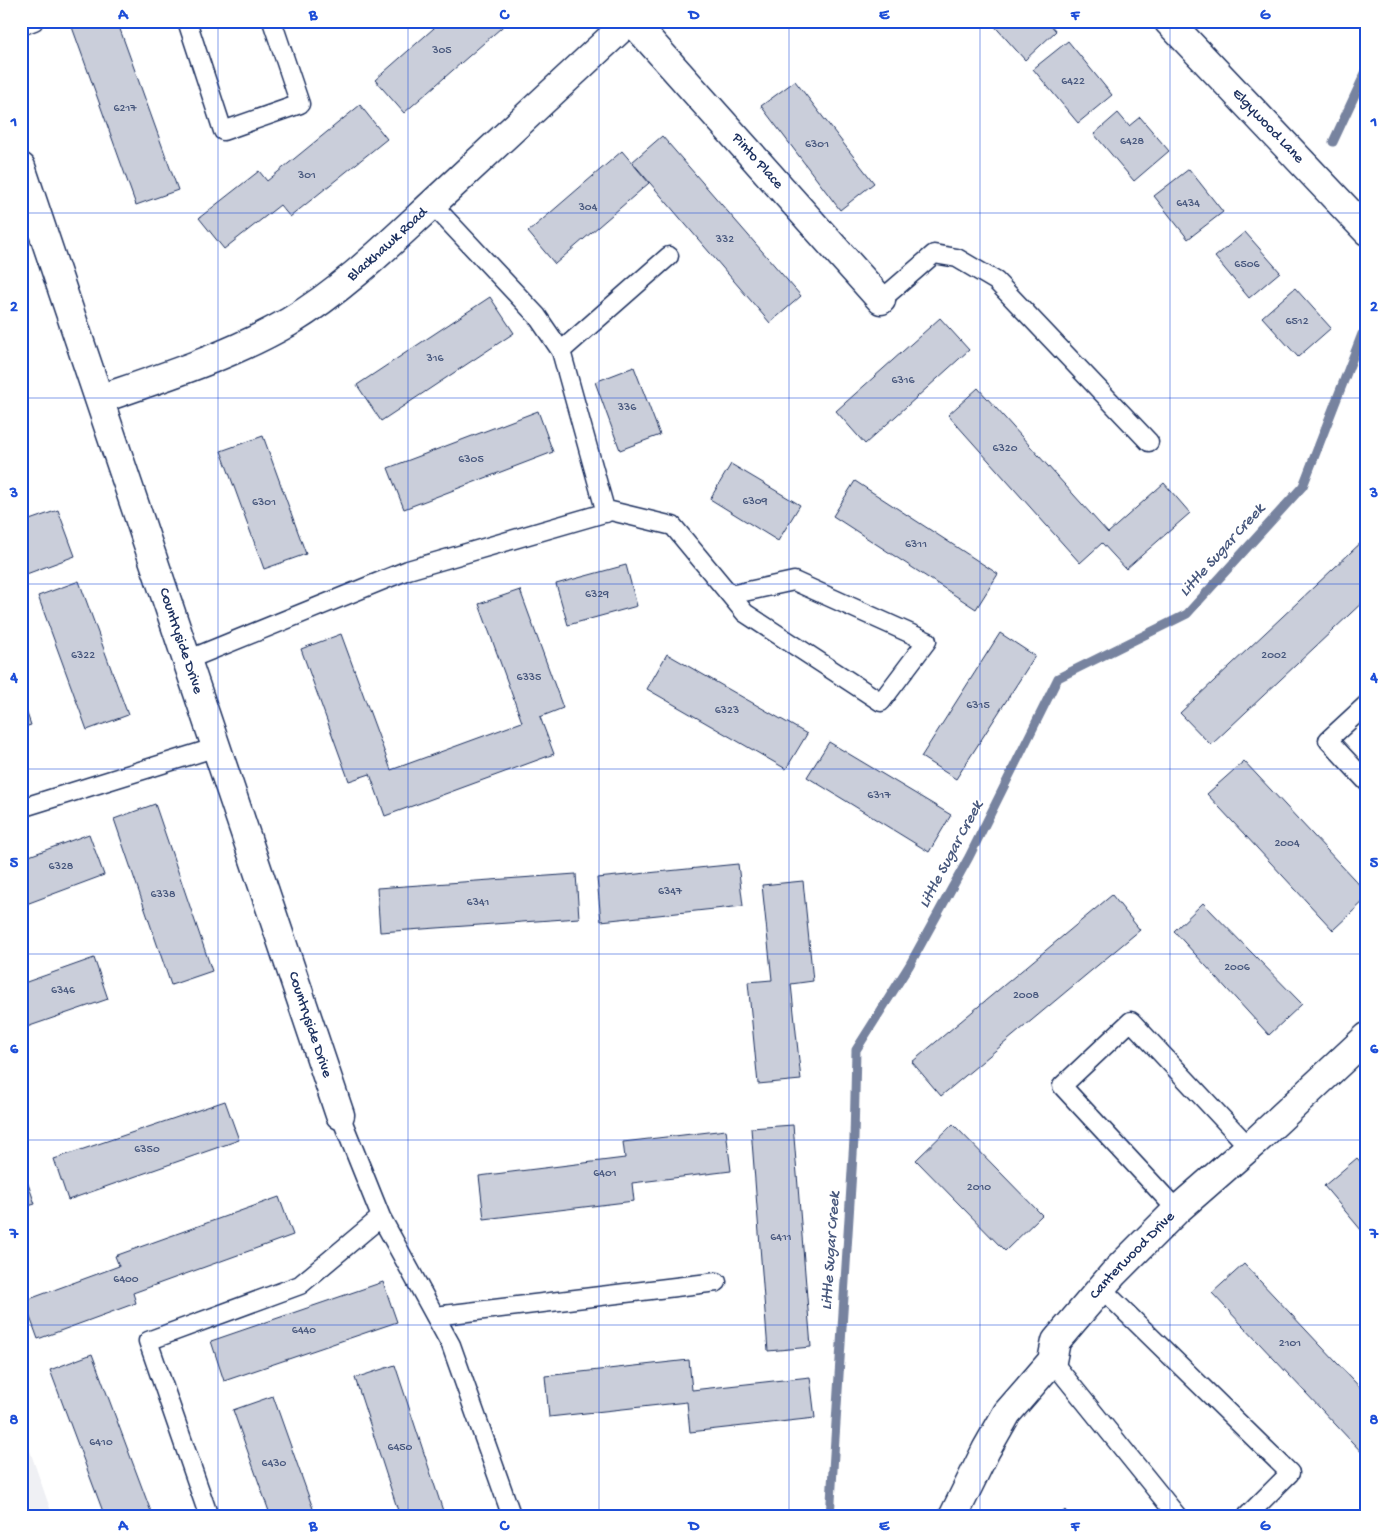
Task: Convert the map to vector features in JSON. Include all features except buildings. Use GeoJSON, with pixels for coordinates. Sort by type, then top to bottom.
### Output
{"type":"FeatureCollection","features":[{"type":"Feature","properties":{"kind":"street","name":"Blackhawk Road"},"geometry":{"type":"LineString","coordinates":[[100,400],[202,363],[259,338],[316,305],[367,264],[630,21]]}},
{"type":"Feature","properties":{"kind":"street","name":"Pinto Place"},"geometry":{"type":"LineString","coordinates":[[630,21],[881,300]]}},
{"type":"Feature","properties":{"kind":"street","name":"Elgywood Lane"},"geometry":{"type":"LineString","coordinates":[[1168,21],[1367,231]]}},
{"type":"Feature","properties":{"kind":"street","name":"Countryside Drive"},"geometry":{"type":"LineString","coordinates":[[21,167],[340,1115]]}},
{"type":"Feature","properties":{"kind":"street","name":"Canterwood Drive"},"geometry":{"type":"LineString","coordinates":[[953,1517],[986,1450],[1008,1413],[1052,1361],[1056,1341],[1101,1288],[1145,1240],[1177,1210],[1364,1047]]}},
{"type":"Feature","properties":{"kind":"lane"},"geometry":{"type":"LineString","coordinates":[[21,26],[34,21]]}},
{"type":"Feature","properties":{"kind":"lane"},"geometry":{"type":"LineString","coordinates":[[187,21],[223,131],[300,104],[272,21]]}},
{"type":"Feature","properties":{"kind":"lane"},"geometry":{"type":"LineString","coordinates":[[432,204],[537,316],[561,351],[606,513]]}},
{"type":"Feature","properties":{"kind":"lane"},"geometry":{"type":"LineString","coordinates":[[881,300],[934,254],[957,258],[996,281],[1149,442]]}},
{"type":"Feature","properties":{"kind":"lane"},"geometry":{"type":"LineString","coordinates":[[561,351],[668,256]]}},
{"type":"Feature","properties":{"kind":"lane"},"geometry":{"type":"LineString","coordinates":[[187,660],[408,570],[612,511],[673,526],[730,595],[745,612],[881,702],[927,642],[794,581],[730,595]]}},
{"type":"Feature","properties":{"kind":"lane"},"geometry":{"type":"LineString","coordinates":[[1367,704],[1328,740],[1367,782]]}},
{"type":"Feature","properties":{"kind":"lane"},"geometry":{"type":"LineString","coordinates":[[21,808],[217,747]]}},
{"type":"Feature","properties":{"kind":"lane"},"geometry":{"type":"LineString","coordinates":[[1177,1210],[1062,1086],[1131,1021],[1249,1147]]}},
{"type":"Feature","properties":{"kind":"lane"},"geometry":{"type":"LineString","coordinates":[[340,1115],[381,1217],[452,1345],[512,1517]]}},
{"type":"Feature","properties":{"kind":"lane"},"geometry":{"type":"LineString","coordinates":[[208,1517],[148,1340],[300,1285],[381,1217]]}},
{"type":"Feature","properties":{"kind":"lane"},"geometry":{"type":"LineString","coordinates":[[435,1316],[717,1282]]}},
{"type":"Feature","properties":{"kind":"lane"},"geometry":{"type":"LineString","coordinates":[[1101,1288],[1290,1473],[1246,1517]]}},
{"type":"Feature","properties":{"kind":"lane"},"geometry":{"type":"LineString","coordinates":[[1052,1361],[1178,1517]]}},
{"type":"Feature","properties":{"kind":"shaded area"},"geometry":{"type":"Polygon","coordinates":[[[21,1425],[53,1517],[21,1517],[21,1425]]]}},
{"type":"Feature","properties":{"kind":"waterway","name":"Little Sugar Creek"},"geometry":{"type":"LineString","coordinates":[[1333,142],[1367,69]]}},
{"type":"Feature","properties":{"kind":"waterway","name":"Little Sugar Creek"},"geometry":{"type":"LineString","coordinates":[[830,1517],[854,1139],[856,1050],[909,966],[969,857],[1058,678],[1187,614],[1303,486],[1362,334]]}}]}
